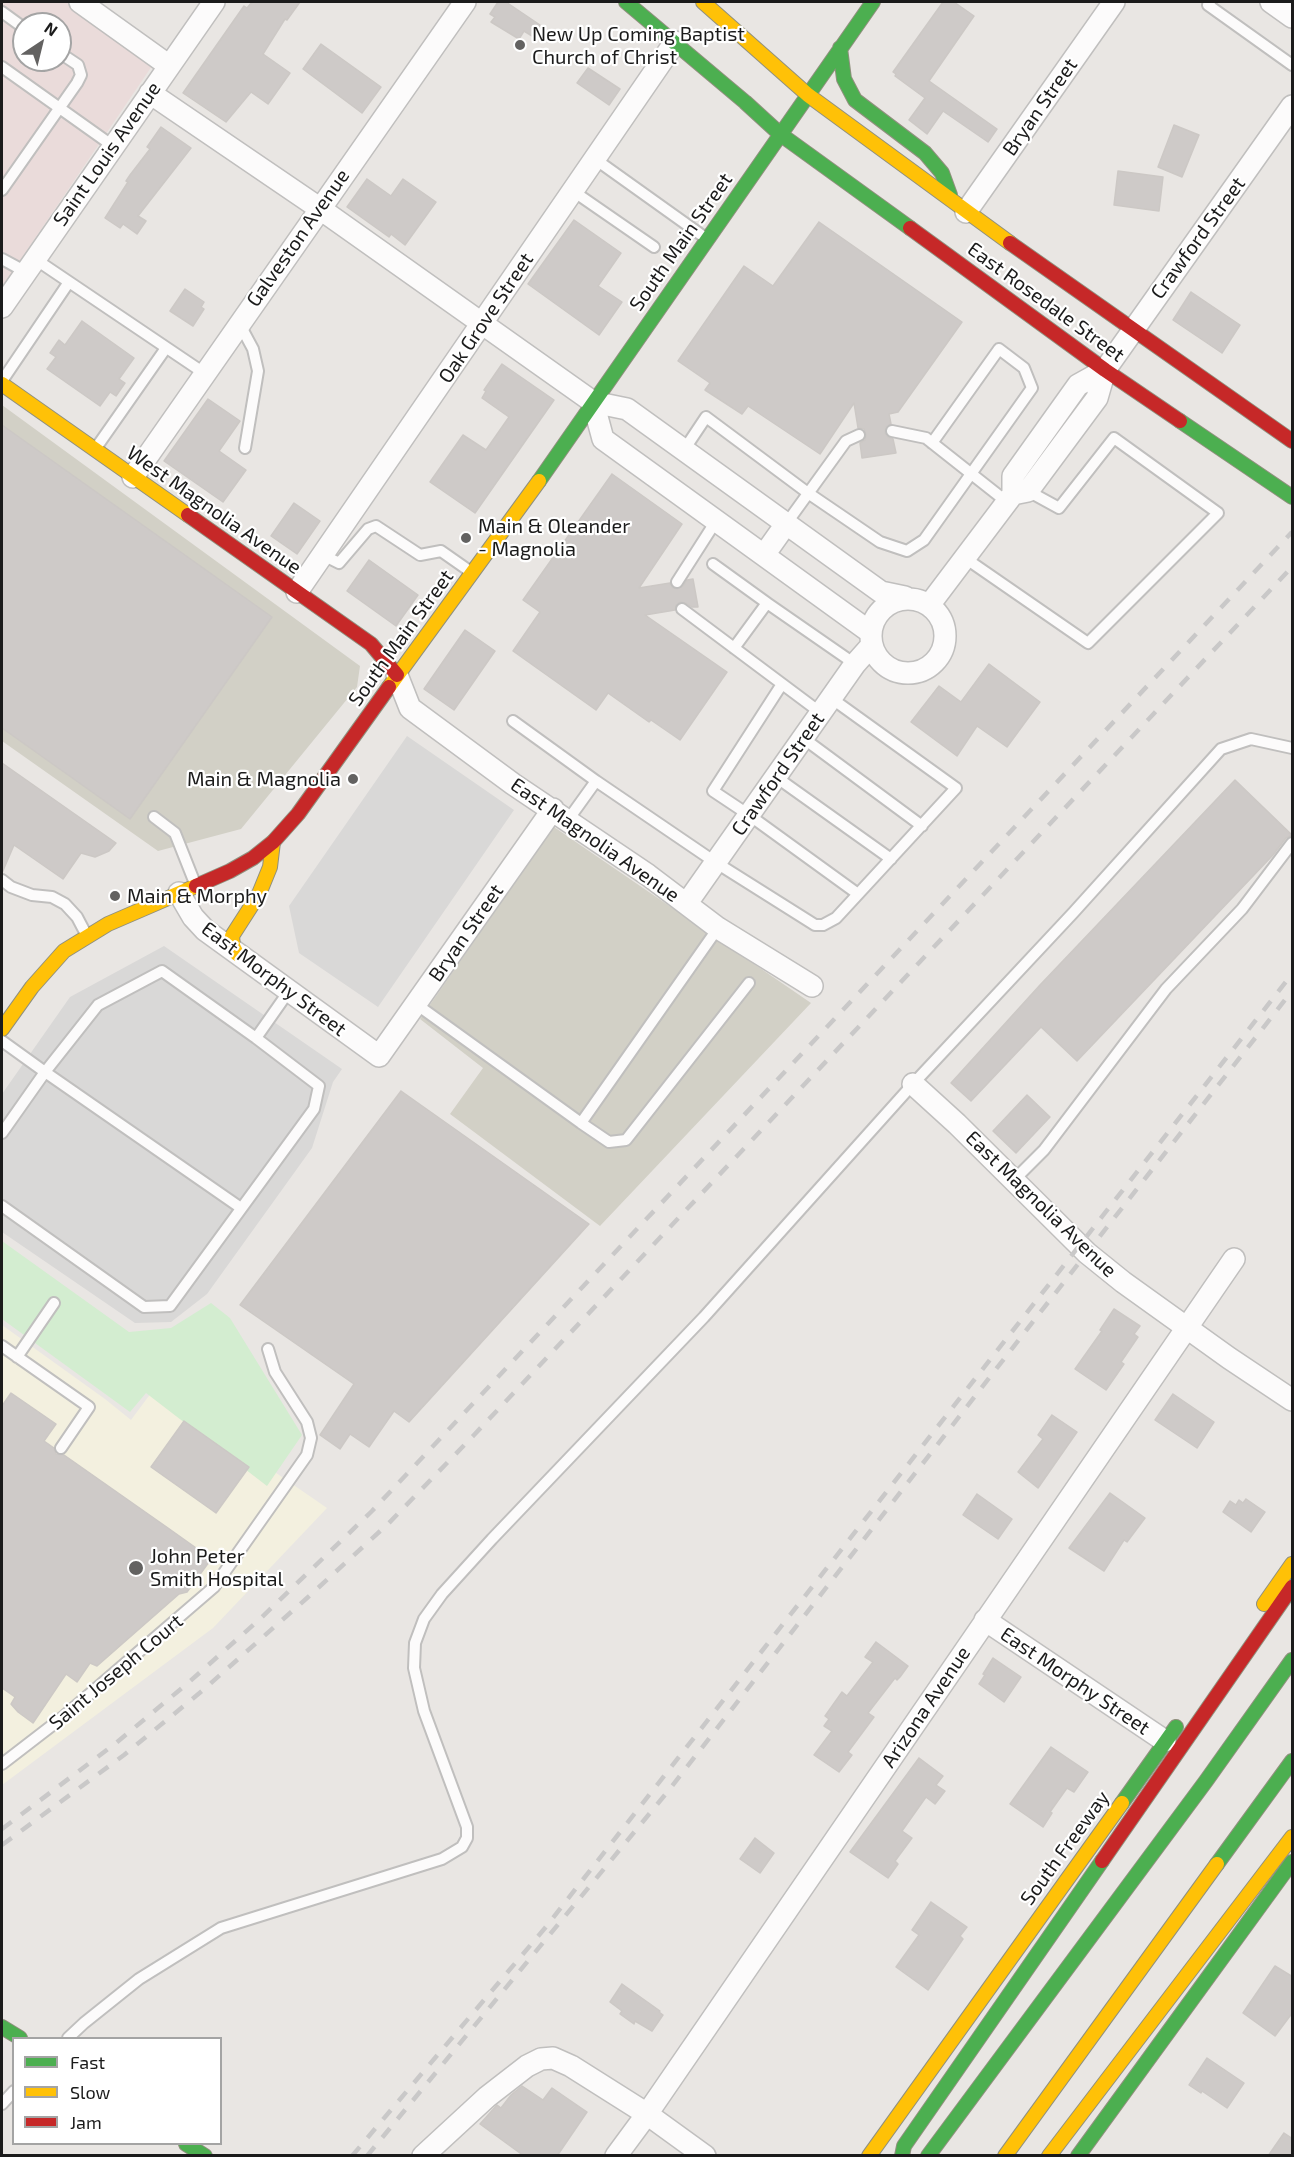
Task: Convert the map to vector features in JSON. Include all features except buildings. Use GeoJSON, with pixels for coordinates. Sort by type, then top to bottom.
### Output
{"type":"FeatureCollection","features":[{"type":"Feature","properties":{"kind":"main road","name":"East Rosedale Street"},"geometry":{"type":"LineString","coordinates":[[626,2],[780,134],[1105,370],[1293,497]]}},
{"type":"Feature","properties":{"kind":"main road","name":"South Main Street"},"geometry":{"type":"LineString","coordinates":[[2,1029],[46,970],[64,951],[108,924],[253,858],[273,842],[298,814],[397,675],[519,511],[873,2]]}},
{"type":"Feature","properties":{"kind":"main road","name":"East Rosedale Street"},"geometry":{"type":"LineString","coordinates":[[706,3],[808,94],[959,206],[1293,441]]}},
{"type":"Feature","properties":{"kind":"main road"},"geometry":{"type":"LineString","coordinates":[[840,48],[844,80],[855,100],[925,153],[942,173],[959,206]]}},
{"type":"Feature","properties":{"kind":"main road","name":"West Magnolia Avenue"},"geometry":{"type":"LineString","coordinates":[[2,382],[371,644],[397,675]]}},
{"type":"Feature","properties":{"kind":"main road"},"geometry":{"type":"LineString","coordinates":[[237,954],[232,936],[259,894],[270,867],[273,842]]}},
{"type":"Feature","properties":{"kind":"main road"},"geometry":{"type":"LineString","coordinates":[[1252,1620],[1293,1564]]}},
{"type":"Feature","properties":{"kind":"main road"},"geometry":{"type":"LineString","coordinates":[[902,2156],[904,2146],[1293,1587]]}},
{"type":"Feature","properties":{"kind":"main road"},"geometry":{"type":"LineString","coordinates":[[928,2156],[1293,1660]]}},
{"type":"Feature","properties":{"kind":"main road","name":"South Freeway"},"geometry":{"type":"LineString","coordinates":[[869,2156],[1185,1713]]}},
{"type":"Feature","properties":{"kind":"main road"},"geometry":{"type":"LineString","coordinates":[[1005,2156],[1293,1761]]}},
{"type":"Feature","properties":{"kind":"main road"},"geometry":{"type":"LineString","coordinates":[[1049,2156],[1293,1837]]}},
{"type":"Feature","properties":{"kind":"main road"},"geometry":{"type":"LineString","coordinates":[[1078,2156],[1292,1865]]}},
{"type":"Feature","properties":{"kind":"main road"},"geometry":{"type":"LineString","coordinates":[[2,2027],[18,2037]]}},
{"type":"Feature","properties":{"kind":"main road"},"geometry":{"type":"LineString","coordinates":[[188,2145],[205,2156]]}},
{"type":"Feature","properties":{"kind":"street"},"geometry":{"type":"LineString","coordinates":[[80,2],[168,65]]}},
{"type":"Feature","properties":{"kind":"street","name":"Saint Louis Avenue"},"geometry":{"type":"LineString","coordinates":[[2,308],[168,65],[214,2]]}},
{"type":"Feature","properties":{"kind":"street","name":"Galveston Avenue"},"geometry":{"type":"LineString","coordinates":[[133,477],[465,2]]}},
{"type":"Feature","properties":{"kind":"street","name":"Bryan Street"},"geometry":{"type":"LineString","coordinates":[[959,206],[1114,2]]}},
{"type":"Feature","properties":{"kind":"street"},"geometry":{"type":"LineString","coordinates":[[1270,2],[1293,17]]}},
{"type":"Feature","properties":{"kind":"street","name":"Oak Grove Street"},"geometry":{"type":"LineString","coordinates":[[297,592],[675,42]]}},
{"type":"Feature","properties":{"kind":"street"},"geometry":{"type":"LineString","coordinates":[[150,93],[319,208],[593,402],[627,410],[881,592],[930,604],[945,623],[945,647],[931,667],[908,674],[885,666],[871,639],[764,555],[603,439],[593,402]]}},
{"type":"Feature","properties":{"kind":"street","name":"Crawford Street"},"geometry":{"type":"LineString","coordinates":[[930,604],[1016,496],[1013,476],[1078,385],[1105,370],[1293,106]]}},
{"type":"Feature","properties":{"kind":"street"},"geometry":{"type":"LineString","coordinates":[[764,555],[786,524]]}},
{"type":"Feature","properties":{"kind":"street"},"geometry":{"type":"LineString","coordinates":[[871,639],[881,608],[905,597]]}},
{"type":"Feature","properties":{"kind":"street","name":"Crawford Street"},"geometry":{"type":"LineString","coordinates":[[687,903],[871,639]]}},
{"type":"Feature","properties":{"kind":"street","name":"East Magnolia Avenue"},"geometry":{"type":"LineString","coordinates":[[397,675],[410,708],[513,784],[687,903],[718,928],[812,986]]}},
{"type":"Feature","properties":{"kind":"street","name":"Bryan Street"},"geometry":{"type":"LineString","coordinates":[[380,1056],[416,1004],[560,815]]}},
{"type":"Feature","properties":{"kind":"street","name":"East Morphy Street"},"geometry":{"type":"LineString","coordinates":[[187,890],[193,917],[205,930],[380,1056]]}},
{"type":"Feature","properties":{"kind":"street","name":"East Magnolia Avenue"},"geometry":{"type":"LineString","coordinates":[[913,1084],[957,1124],[1087,1253],[1123,1282],[1229,1358],[1293,1400]]}},
{"type":"Feature","properties":{"kind":"street","name":"Arizona Avenue"},"geometry":{"type":"LineString","coordinates":[[616,2156],[1234,1259]]}},
{"type":"Feature","properties":{"kind":"street","name":"East Morphy Street"},"geometry":{"type":"LineString","coordinates":[[985,1620],[1165,1741]]}},
{"type":"Feature","properties":{"kind":"street"},"geometry":{"type":"LineString","coordinates":[[423,2156],[487,2097],[527,2066],[541,2059],[554,2058],[571,2066],[647,2114],[705,2156]]}},
{"type":"Feature","properties":{"kind":"lane"},"geometry":{"type":"LineString","coordinates":[[1210,2],[1208,5],[1293,65]]}},
{"type":"Feature","properties":{"kind":"lane"},"geometry":{"type":"LineString","coordinates":[[2,190],[81,75],[78,65],[72,61]]}},
{"type":"Feature","properties":{"kind":"lane"},"geometry":{"type":"LineString","coordinates":[[2,68],[113,146]]}},
{"type":"Feature","properties":{"kind":"lane"},"geometry":{"type":"LineString","coordinates":[[595,159],[707,238]]}},
{"type":"Feature","properties":{"kind":"lane"},"geometry":{"type":"LineString","coordinates":[[573,192],[654,247]]}},
{"type":"Feature","properties":{"kind":"lane"},"geometry":{"type":"LineString","coordinates":[[2,259],[30,266],[69,282],[204,373]]}},
{"type":"Feature","properties":{"kind":"lane"},"geometry":{"type":"LineString","coordinates":[[2,382],[69,282]]}},
{"type":"Feature","properties":{"kind":"lane"},"geometry":{"type":"LineString","coordinates":[[239,323],[254,349],[258,371],[245,448]]}},
{"type":"Feature","properties":{"kind":"lane"},"geometry":{"type":"LineString","coordinates":[[95,450],[166,348]]}},
{"type":"Feature","properties":{"kind":"lane"},"geometry":{"type":"LineString","coordinates":[[684,450],[706,417],[808,493],[880,542],[907,551],[924,540],[1032,388],[1024,368],[999,349],[932,443]]}},
{"type":"Feature","properties":{"kind":"lane"},"geometry":{"type":"LineString","coordinates":[[892,431],[926,438],[972,474],[1016,496],[1059,508],[1114,438],[1218,513],[1088,644],[965,558]]}},
{"type":"Feature","properties":{"kind":"lane"},"geometry":{"type":"LineString","coordinates":[[786,524],[846,441],[859,435]]}},
{"type":"Feature","properties":{"kind":"lane"},"geometry":{"type":"LineString","coordinates":[[677,582],[716,521]]}},
{"type":"Feature","properties":{"kind":"lane"},"geometry":{"type":"LineString","coordinates":[[322,555],[339,563],[368,529],[376,526],[420,555],[441,551],[472,574]]}},
{"type":"Feature","properties":{"kind":"lane"},"geometry":{"type":"LineString","coordinates":[[713,564],[855,664]]}},
{"type":"Feature","properties":{"kind":"lane"},"geometry":{"type":"LineString","coordinates":[[734,648],[767,603]]}},
{"type":"Feature","properties":{"kind":"lane"},"geometry":{"type":"LineString","coordinates":[[513,721],[596,781],[815,925],[823,925],[836,918],[956,788],[826,706],[782,684],[681,609]]}},
{"type":"Feature","properties":{"kind":"lane"},"geometry":{"type":"LineString","coordinates":[[782,684],[713,791],[858,894]]}},
{"type":"Feature","properties":{"kind":"lane"},"geometry":{"type":"LineString","coordinates":[[803,738],[921,826]]}},
{"type":"Feature","properties":{"kind":"lane"},"geometry":{"type":"LineString","coordinates":[[69,2037],[140,1979],[221,1928],[442,1859],[462,1846],[467,1838],[466,1827],[424,1712],[414,1668],[415,1643],[424,1620],[442,1594],[704,1317],[913,1084],[1073,913],[1221,748],[1251,739],[1293,748]]}},
{"type":"Feature","properties":{"kind":"lane"},"geometry":{"type":"LineString","coordinates":[[776,777],[891,859]]}},
{"type":"Feature","properties":{"kind":"lane"},"geometry":{"type":"LineString","coordinates":[[560,815],[596,781]]}},
{"type":"Feature","properties":{"kind":"lane"},"geometry":{"type":"LineString","coordinates":[[154,818],[175,833],[187,890]]}},
{"type":"Feature","properties":{"kind":"lane"},"geometry":{"type":"LineString","coordinates":[[1013,1181],[1044,1150],[1166,989],[1242,909],[1293,843]]}},
{"type":"Feature","properties":{"kind":"lane"},"geometry":{"type":"LineString","coordinates":[[2,880],[11,887],[32,895],[52,897],[64,904],[76,917],[87,936]]}},
{"type":"Feature","properties":{"kind":"lane"},"geometry":{"type":"LineString","coordinates":[[581,1123],[718,928]]}},
{"type":"Feature","properties":{"kind":"lane"},"geometry":{"type":"LineString","coordinates":[[2,1133],[45,1072],[98,1005],[162,971],[320,1086],[314,1109],[170,1306],[144,1307],[2,1206]]}},
{"type":"Feature","properties":{"kind":"lane"},"geometry":{"type":"LineString","coordinates":[[416,1004],[609,1142],[626,1140],[749,982]]}},
{"type":"Feature","properties":{"kind":"lane"},"geometry":{"type":"LineString","coordinates":[[256,1038],[289,991]]}},
{"type":"Feature","properties":{"kind":"lane"},"geometry":{"type":"LineString","coordinates":[[2,1041],[241,1208]]}},
{"type":"Feature","properties":{"kind":"lane"},"geometry":{"type":"LineString","coordinates":[[17,1357],[54,1303]]}},
{"type":"Feature","properties":{"kind":"lane"},"geometry":{"type":"LineString","coordinates":[[2,1346],[89,1407],[61,1448]]}},
{"type":"Feature","properties":{"kind":"lane","name":"Saint Joseph Court"},"geometry":{"type":"LineString","coordinates":[[2,1764],[63,1718],[214,1587],[306,1455],[310,1438],[307,1422],[275,1372],[268,1349]]}},
{"type":"Feature","properties":{"kind":"shaded area"},"geometry":{"type":"Polygon","coordinates":[[[2,2],[67,2],[154,63],[2,287],[2,2]]]}},
{"type":"Feature","properties":{"kind":"shaded area"},"geometry":{"type":"Polygon","coordinates":[[[2,405],[360,666],[357,687],[241,829],[158,851],[2,741],[2,405]]]}},
{"type":"Feature","properties":{"kind":"shaded area"},"geometry":{"type":"Polygon","coordinates":[[[407,736],[514,810],[378,1007],[299,953],[289,906],[407,736]]]}},
{"type":"Feature","properties":{"kind":"shaded area"},"geometry":{"type":"Polygon","coordinates":[[[554,827],[811,1003],[600,1226],[450,1114],[483,1068],[420,1019],[554,827]]]}},
{"type":"Feature","properties":{"kind":"shaded area"},"geometry":{"type":"Polygon","coordinates":[[[164,946],[342,1069],[333,1082],[312,1148],[207,1294],[171,1322],[135,1323],[2,1232],[2,1094],[70,997],[164,946]]]}},
{"type":"Feature","properties":{"kind":"shaded area","name":"John Peter Smith Hospital"},"geometry":{"type":"Polygon","coordinates":[[[2,1325],[131,1420],[154,1389],[327,1508],[213,1628],[2,1785],[2,1325]]]}},
{"type":"Feature","properties":{"kind":"green space"},"geometry":{"type":"Polygon","coordinates":[[[2,1241],[129,1332],[171,1328],[211,1303],[230,1318],[302,1435],[267,1486],[146,1393],[130,1412],[2,1319],[2,1241]]]}},
{"type":"Feature","properties":{"kind":"railway"},"geometry":{"type":"LineString","coordinates":[[2,1829],[116,1743],[188,1683],[261,1618],[372,1511],[1292,532]]}},
{"type":"Feature","properties":{"kind":"railway"},"geometry":{"type":"LineString","coordinates":[[2,1845],[124,1755],[202,1691],[389,1523],[1292,567]]}},
{"type":"Feature","properties":{"kind":"railway"},"geometry":{"type":"LineString","coordinates":[[352,2156],[545,1928],[1292,974]]}},
{"type":"Feature","properties":{"kind":"railway"},"geometry":{"type":"LineString","coordinates":[[367,2156],[669,1790],[1292,991]]}},
{"type":"Feature","properties":{"kind":"traffic: fast"},"geometry":{"type":"LineString","coordinates":[[626,2],[780,134],[910,228]]}},
{"type":"Feature","properties":{"kind":"traffic: fast"},"geometry":{"type":"LineString","coordinates":[[539,481],[873,2]]}},
{"type":"Feature","properties":{"kind":"traffic: fast"},"geometry":{"type":"LineString","coordinates":[[840,48],[844,79],[855,100],[925,153],[942,173],[950,195]]}},
{"type":"Feature","properties":{"kind":"traffic: fast"},"geometry":{"type":"LineString","coordinates":[[1180,421],[1292,497]]}},
{"type":"Feature","properties":{"kind":"traffic: fast"},"geometry":{"type":"LineString","coordinates":[[928,2156],[1206,1781],[1292,1660]]}},
{"type":"Feature","properties":{"kind":"traffic: fast"},"geometry":{"type":"LineString","coordinates":[[1122,1803],[1176,1727]]}},
{"type":"Feature","properties":{"kind":"traffic: fast"},"geometry":{"type":"LineString","coordinates":[[1217,1864],[1292,1761]]}},
{"type":"Feature","properties":{"kind":"traffic: fast"},"geometry":{"type":"LineString","coordinates":[[902,2156],[904,2146],[1102,1861]]}},
{"type":"Feature","properties":{"kind":"traffic: fast"},"geometry":{"type":"LineString","coordinates":[[1078,2156],[1292,1862]]}},
{"type":"Feature","properties":{"kind":"traffic: fast"},"geometry":{"type":"LineString","coordinates":[[2,2027],[18,2037]]}},
{"type":"Feature","properties":{"kind":"traffic: fast"},"geometry":{"type":"LineString","coordinates":[[188,2145],[205,2156]]}},
{"type":"Feature","properties":{"kind":"traffic: slow"},"geometry":{"type":"LineString","coordinates":[[703,2],[808,95],[1010,243]]}},
{"type":"Feature","properties":{"kind":"traffic: slow"},"geometry":{"type":"LineString","coordinates":[[2,384],[188,515]]}},
{"type":"Feature","properties":{"kind":"traffic: slow"},"geometry":{"type":"LineString","coordinates":[[389,687],[539,481]]}},
{"type":"Feature","properties":{"kind":"traffic: slow"},"geometry":{"type":"LineString","coordinates":[[237,954],[232,936],[259,894],[270,867],[273,842]]}},
{"type":"Feature","properties":{"kind":"traffic: slow"},"geometry":{"type":"LineString","coordinates":[[2,1029],[32,987],[64,951],[108,924],[196,886]]}},
{"type":"Feature","properties":{"kind":"traffic: slow"},"geometry":{"type":"LineString","coordinates":[[1264,1604],[1292,1564]]}},
{"type":"Feature","properties":{"kind":"traffic: slow"},"geometry":{"type":"LineString","coordinates":[[869,2156],[1122,1803]]}},
{"type":"Feature","properties":{"kind":"traffic: slow"},"geometry":{"type":"LineString","coordinates":[[1049,2156],[1292,1837]]}},
{"type":"Feature","properties":{"kind":"traffic: slow"},"geometry":{"type":"LineString","coordinates":[[1005,2156],[1217,1864]]}},
{"type":"Feature","properties":{"kind":"traffic: jam"},"geometry":{"type":"LineString","coordinates":[[910,228],[1105,370],[1180,421]]}},
{"type":"Feature","properties":{"kind":"traffic: jam"},"geometry":{"type":"LineString","coordinates":[[1010,243],[1292,441]]}},
{"type":"Feature","properties":{"kind":"traffic: jam"},"geometry":{"type":"LineString","coordinates":[[188,515],[371,644],[397,675]]}},
{"type":"Feature","properties":{"kind":"traffic: jam"},"geometry":{"type":"LineString","coordinates":[[196,886],[253,858],[273,842],[298,814],[389,687]]}},
{"type":"Feature","properties":{"kind":"traffic: jam"},"geometry":{"type":"LineString","coordinates":[[1102,1861],[1292,1587]]}},
{"type":"Feature","properties":{"kind":"place","name":"New Up Coming Baptist Church of Christ"},"geometry":{"type":"Point","coordinates":[520,45]}},
{"type":"Feature","properties":{"kind":"place","name":"Main & Oleander - Magnolia"},"geometry":{"type":"Point","coordinates":[466,538]}},
{"type":"Feature","properties":{"kind":"place","name":"Main & Magnolia"},"geometry":{"type":"Point","coordinates":[353,779]}},
{"type":"Feature","properties":{"kind":"place","name":"Main & Morphy"},"geometry":{"type":"Point","coordinates":[115,896]}},
{"type":"Feature","properties":{"kind":"place","name":"John Peter Smith Hospital"},"geometry":{"type":"Point","coordinates":[136,1568]}}]}
